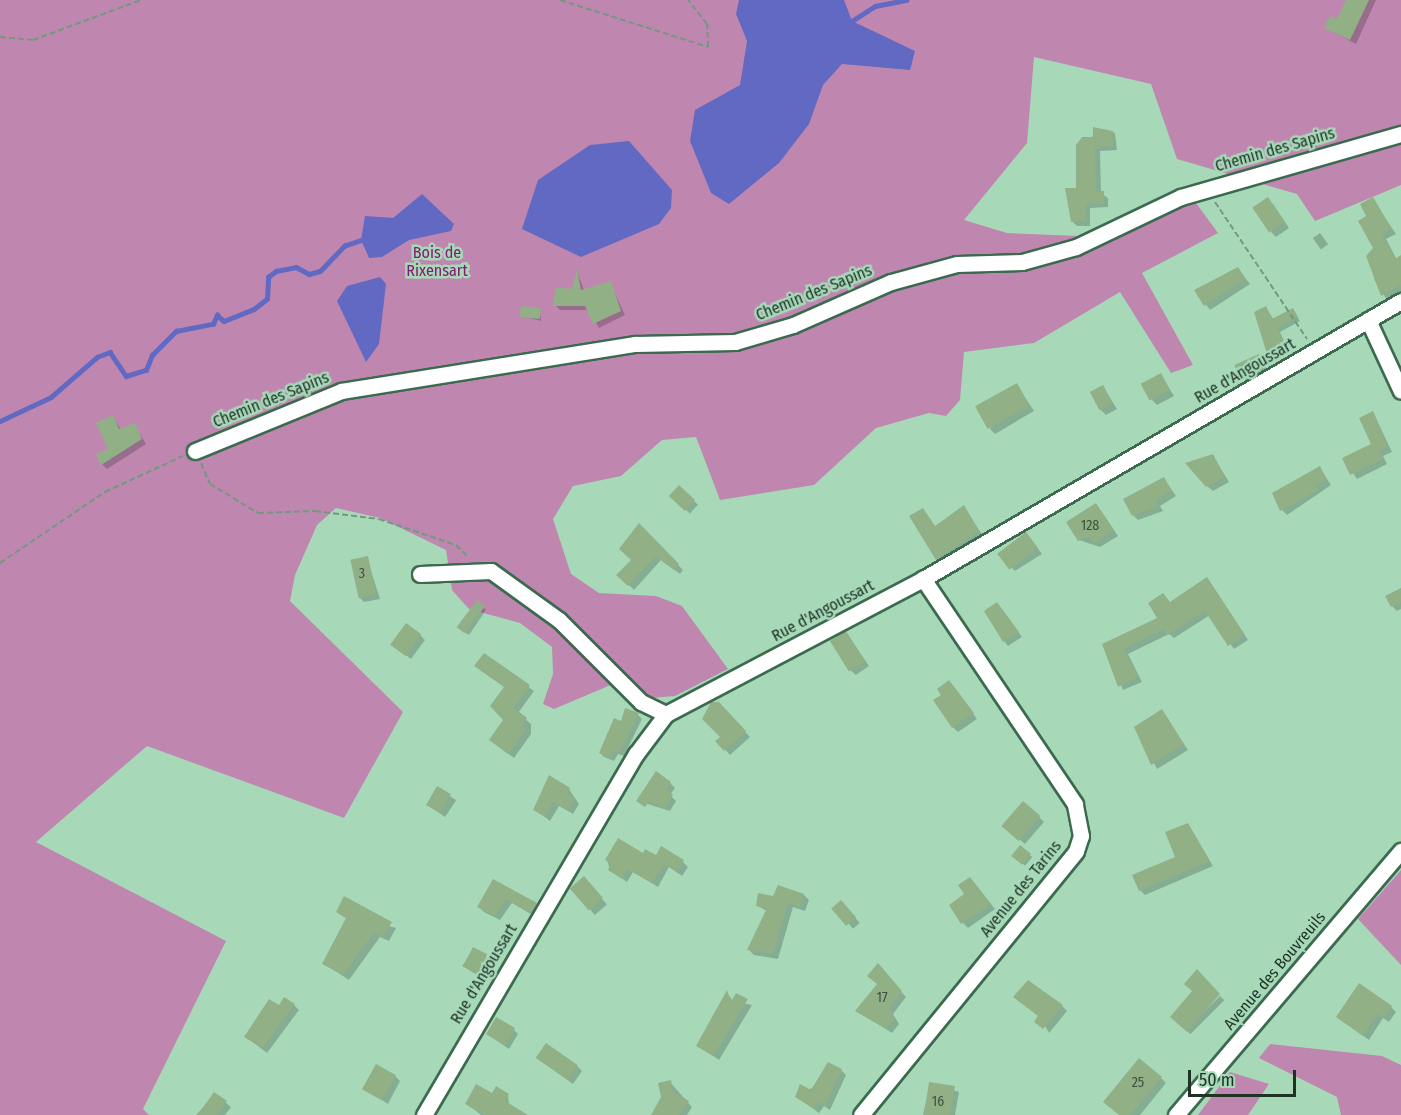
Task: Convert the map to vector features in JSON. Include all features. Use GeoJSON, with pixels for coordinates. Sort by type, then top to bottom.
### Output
{"type":"FeatureCollection","features":[{"type":"Feature","properties":{"kind":"street","name":"Chemin des Sapins"},"geometry":{"type":"LineString","coordinates":[[195,451],[341,391],[635,345],[735,342],[793,325],[891,282],[957,264],[1022,262],[1076,247],[1206,189],[1401,134]]}},
{"type":"Feature","properties":{"kind":"street","name":"Rue d'Angoussart"},"geometry":{"type":"LineString","coordinates":[[424,1115],[611,795],[666,714],[923,579],[1401,301]]}},
{"type":"Feature","properties":{"kind":"street"},"geometry":{"type":"LineString","coordinates":[[1368,320],[1401,391]]}},
{"type":"Feature","properties":{"kind":"street"},"geometry":{"type":"LineString","coordinates":[[420,574],[480,569],[504,579],[559,620],[641,702],[666,714]]}},
{"type":"Feature","properties":{"kind":"street","name":"Avenue des Tarins"},"geometry":{"type":"LineString","coordinates":[[861,1115],[1076,851],[1081,836],[1075,804],[923,579]]}},
{"type":"Feature","properties":{"kind":"street","name":"Avenue des Bouvreuils"},"geometry":{"type":"LineString","coordinates":[[1176,1115],[1401,851]]}},
{"type":"Feature","properties":{"kind":"path"},"geometry":{"type":"LineString","coordinates":[[0,38],[33,40],[141,0]]}},
{"type":"Feature","properties":{"kind":"path"},"geometry":{"type":"LineString","coordinates":[[560,0],[708,46],[707,24],[688,0]]}},
{"type":"Feature","properties":{"kind":"path"},"geometry":{"type":"LineString","coordinates":[[1206,189],[1315,352]]}},
{"type":"Feature","properties":{"kind":"path"},"geometry":{"type":"LineString","coordinates":[[0,563],[105,492],[195,451],[210,484],[258,513],[315,511],[379,519],[456,545],[480,569]]}},
{"type":"Feature","properties":{"kind":"green space","name":"Bois de Rixensart"},"geometry":{"type":"Polygon","coordinates":[[[0,0],[1401,0],[1401,185],[1315,221],[1297,194],[1177,159],[1151,84],[1034,57],[1027,143],[964,220],[1007,233],[1079,236],[1188,192],[1218,233],[1142,273],[1193,365],[1171,373],[1120,292],[1034,343],[964,352],[960,400],[946,416],[929,413],[876,428],[814,485],[720,500],[696,437],[662,440],[621,476],[573,486],[553,519],[571,574],[599,593],[656,596],[682,606],[728,669],[675,696],[641,699],[613,684],[554,709],[543,704],[553,674],[552,647],[520,623],[469,609],[452,590],[446,550],[380,518],[336,508],[317,525],[295,575],[290,601],[403,712],[344,818],[147,746],[36,842],[226,941],[143,1109],[149,1115],[0,1115],[0,0]]]}},
{"type":"Feature","properties":{"kind":"green space"},"geometry":{"type":"Polygon","coordinates":[[[1401,870],[1401,965],[1358,919],[1401,870]]]}},
{"type":"Feature","properties":{"kind":"green space"},"geometry":{"type":"Polygon","coordinates":[[[1270,1044],[1382,1056],[1401,1065],[1401,1115],[1341,1115],[1337,1097],[1259,1058],[1270,1044]]]}},
{"type":"Feature","properties":{"kind":"green space"},"geometry":{"type":"Polygon","coordinates":[[[1230,1072],[1269,1084],[1248,1115],[1198,1115],[1230,1072]]]}},
{"type":"Feature","properties":{"kind":"water"},"geometry":{"type":"Polygon","coordinates":[[[739,0],[844,0],[852,21],[915,51],[910,70],[842,64],[823,85],[809,124],[779,163],[729,204],[711,193],[690,141],[695,110],[740,85],[747,41],[736,14],[739,0]]]}},
{"type":"Feature","properties":{"kind":"water"},"geometry":{"type":"Polygon","coordinates":[[[629,141],[672,190],[671,208],[659,224],[581,257],[522,229],[538,180],[590,145],[629,141]]]}},
{"type":"Feature","properties":{"kind":"water"},"geometry":{"type":"Polygon","coordinates":[[[422,194],[454,224],[451,231],[409,240],[382,257],[369,258],[361,240],[365,216],[393,218],[422,194]]]}},
{"type":"Feature","properties":{"kind":"water"},"geometry":{"type":"Polygon","coordinates":[[[380,277],[386,284],[379,344],[366,362],[337,301],[347,286],[380,277]]]}},
{"type":"Feature","properties":{"kind":"building"},"geometry":{"type":"Polygon","coordinates":[[[1346,0],[1369,0],[1350,40],[1324,28],[1330,16],[1337,19],[1346,0]]]}},
{"type":"Feature","properties":{"kind":"building"},"geometry":{"type":"Polygon","coordinates":[[[1093,127],[1113,131],[1113,146],[1095,147],[1096,191],[1104,191],[1104,203],[1086,203],[1086,221],[1071,222],[1065,188],[1076,188],[1076,145],[1082,137],[1093,137],[1093,127]]]}},
{"type":"Feature","properties":{"kind":"building"},"geometry":{"type":"Polygon","coordinates":[[[1268,197],[1285,222],[1269,232],[1252,208],[1268,197]]]}},
{"type":"Feature","properties":{"kind":"building"},"geometry":{"type":"Polygon","coordinates":[[[1373,197],[1392,229],[1382,234],[1395,259],[1401,255],[1401,285],[1381,296],[1366,256],[1373,248],[1358,221],[1366,216],[1360,204],[1373,197]]]}},
{"type":"Feature","properties":{"kind":"building"},"geometry":{"type":"Polygon","coordinates":[[[1238,267],[1246,279],[1204,306],[1194,290],[1238,267]]]}},
{"type":"Feature","properties":{"kind":"building"},"geometry":{"type":"Polygon","coordinates":[[[577,269],[581,290],[611,281],[621,311],[593,324],[585,306],[553,306],[556,287],[572,289],[577,269]]]}},
{"type":"Feature","properties":{"kind":"building"},"geometry":{"type":"Polygon","coordinates":[[[521,306],[541,308],[540,319],[520,317],[521,306]]]}},
{"type":"Feature","properties":{"kind":"building"},"geometry":{"type":"Polygon","coordinates":[[[1266,306],[1272,319],[1293,308],[1298,317],[1277,328],[1285,345],[1267,354],[1254,312],[1266,306]]]}},
{"type":"Feature","properties":{"kind":"building"},"geometry":{"type":"Polygon","coordinates":[[[1259,354],[1264,365],[1239,376],[1234,365],[1259,354]]]}},
{"type":"Feature","properties":{"kind":"building"},"geometry":{"type":"Polygon","coordinates":[[[1161,373],[1170,390],[1150,401],[1141,384],[1161,373]]]}},
{"type":"Feature","properties":{"kind":"building"},"geometry":{"type":"Polygon","coordinates":[[[1017,383],[1030,406],[988,429],[975,406],[1017,383]]]}},
{"type":"Feature","properties":{"kind":"building"},"geometry":{"type":"Polygon","coordinates":[[[1103,385],[1113,404],[1100,411],[1090,392],[1103,385]]]}},
{"type":"Feature","properties":{"kind":"building"},"geometry":{"type":"Polygon","coordinates":[[[1373,411],[1388,446],[1379,451],[1383,459],[1350,475],[1342,458],[1371,444],[1359,418],[1373,411]]]}},
{"type":"Feature","properties":{"kind":"building"},"geometry":{"type":"Polygon","coordinates":[[[113,415],[119,429],[135,423],[142,439],[101,465],[96,454],[108,449],[96,423],[113,415]]]}},
{"type":"Feature","properties":{"kind":"building"},"geometry":{"type":"Polygon","coordinates":[[[1213,454],[1225,477],[1206,487],[1185,463],[1213,454]]]}},
{"type":"Feature","properties":{"kind":"building"},"geometry":{"type":"Polygon","coordinates":[[[1320,466],[1327,480],[1316,485],[1318,490],[1280,511],[1272,493],[1320,466]]]}},
{"type":"Feature","properties":{"kind":"building"},"geometry":{"type":"Polygon","coordinates":[[[1164,477],[1172,491],[1156,500],[1159,506],[1132,516],[1123,499],[1164,477]]]}},
{"type":"Feature","properties":{"kind":"building"},"geometry":{"type":"Polygon","coordinates":[[[679,485],[695,500],[685,511],[669,496],[679,485]]]}},
{"type":"Feature","properties":{"kind":"building"},"geometry":{"type":"Polygon","coordinates":[[[1096,503],[1114,530],[1094,543],[1089,537],[1078,541],[1066,522],[1096,503]]]}},
{"type":"Feature","properties":{"kind":"building"},"geometry":{"type":"Polygon","coordinates":[[[964,505],[979,531],[936,560],[909,516],[923,508],[935,526],[964,505]]]}},
{"type":"Feature","properties":{"kind":"building"},"geometry":{"type":"Polygon","coordinates":[[[639,523],[679,564],[674,570],[655,556],[628,586],[616,575],[631,560],[619,549],[639,523]]]}},
{"type":"Feature","properties":{"kind":"building"},"geometry":{"type":"Polygon","coordinates":[[[1026,532],[1038,548],[1009,570],[997,554],[1026,532]]]}},
{"type":"Feature","properties":{"kind":"building"},"geometry":{"type":"Polygon","coordinates":[[[368,556],[376,594],[359,598],[350,560],[368,556]]]}},
{"type":"Feature","properties":{"kind":"building"},"geometry":{"type":"Polygon","coordinates":[[[1207,577],[1245,635],[1228,646],[1205,611],[1168,635],[1164,629],[1124,649],[1138,677],[1118,687],[1102,644],[1157,618],[1148,603],[1163,593],[1170,602],[1207,577]]]}},
{"type":"Feature","properties":{"kind":"building"},"geometry":{"type":"Polygon","coordinates":[[[1401,588],[1401,602],[1391,607],[1385,596],[1401,588]]]}},
{"type":"Feature","properties":{"kind":"building"},"geometry":{"type":"Polygon","coordinates":[[[477,600],[485,606],[465,633],[457,627],[477,600]]]}},
{"type":"Feature","properties":{"kind":"building"},"geometry":{"type":"Polygon","coordinates":[[[997,602],[1019,632],[1003,642],[984,611],[997,602]]]}},
{"type":"Feature","properties":{"kind":"building"},"geometry":{"type":"Polygon","coordinates":[[[406,623],[421,634],[406,656],[390,645],[406,623]]]}},
{"type":"Feature","properties":{"kind":"building"},"geometry":{"type":"Polygon","coordinates":[[[846,631],[865,662],[849,672],[830,641],[846,631]]]}},
{"type":"Feature","properties":{"kind":"building"},"geometry":{"type":"Polygon","coordinates":[[[484,653],[530,685],[514,708],[527,718],[522,726],[527,728],[508,754],[489,740],[503,720],[490,706],[504,687],[474,666],[484,653]]]}},
{"type":"Feature","properties":{"kind":"building"},"geometry":{"type":"Polygon","coordinates":[[[949,680],[974,713],[952,728],[933,700],[941,695],[937,689],[949,680]]]}},
{"type":"Feature","properties":{"kind":"building"},"geometry":{"type":"Polygon","coordinates":[[[711,702],[719,702],[746,731],[724,751],[715,741],[720,737],[702,719],[711,702]]]}},
{"type":"Feature","properties":{"kind":"building"},"geometry":{"type":"Polygon","coordinates":[[[625,708],[639,713],[619,753],[614,751],[610,758],[599,753],[614,718],[621,721],[625,708]]]}},
{"type":"Feature","properties":{"kind":"building"},"geometry":{"type":"Polygon","coordinates":[[[1162,709],[1184,744],[1151,765],[1134,727],[1162,709]]]}},
{"type":"Feature","properties":{"kind":"building"},"geometry":{"type":"Polygon","coordinates":[[[656,771],[671,782],[666,790],[673,795],[665,808],[649,802],[645,807],[636,801],[656,771]]]}},
{"type":"Feature","properties":{"kind":"building"},"geometry":{"type":"Polygon","coordinates":[[[549,775],[570,788],[567,794],[575,798],[568,810],[553,802],[545,817],[533,810],[549,775]]]}},
{"type":"Feature","properties":{"kind":"building"},"geometry":{"type":"Polygon","coordinates":[[[437,786],[451,794],[440,813],[426,805],[437,786]]]}},
{"type":"Feature","properties":{"kind":"building"},"geometry":{"type":"Polygon","coordinates":[[[1023,801],[1040,816],[1019,841],[1001,826],[1023,801]]]}},
{"type":"Feature","properties":{"kind":"building"},"geometry":{"type":"Polygon","coordinates":[[[1188,823],[1210,861],[1139,891],[1132,875],[1175,857],[1165,832],[1188,823]]]}},
{"type":"Feature","properties":{"kind":"building"},"geometry":{"type":"Polygon","coordinates":[[[618,838],[643,853],[645,849],[656,855],[661,846],[684,860],[677,872],[664,864],[652,883],[627,869],[622,879],[608,870],[611,863],[605,860],[618,838]]]}},
{"type":"Feature","properties":{"kind":"building"},"geometry":{"type":"Polygon","coordinates":[[[1020,845],[1031,854],[1022,865],[1011,856],[1020,845]]]}},
{"type":"Feature","properties":{"kind":"building"},"geometry":{"type":"Polygon","coordinates":[[[584,876],[603,898],[589,910],[570,888],[584,876]]]}},
{"type":"Feature","properties":{"kind":"building"},"geometry":{"type":"Polygon","coordinates":[[[970,877],[991,904],[961,924],[949,905],[964,894],[958,885],[970,877]]]}},
{"type":"Feature","properties":{"kind":"building"},"geometry":{"type":"Polygon","coordinates":[[[493,879],[537,903],[531,913],[506,899],[495,916],[477,907],[493,879]]]}},
{"type":"Feature","properties":{"kind":"building"},"geometry":{"type":"Polygon","coordinates":[[[778,885],[804,894],[800,907],[788,903],[773,954],[747,950],[767,908],[756,906],[758,893],[773,896],[778,885]]]}},
{"type":"Feature","properties":{"kind":"building"},"geometry":{"type":"Polygon","coordinates":[[[344,896],[392,922],[383,937],[374,933],[343,975],[322,964],[346,918],[336,912],[344,896]]]}},
{"type":"Feature","properties":{"kind":"building"},"geometry":{"type":"Polygon","coordinates":[[[841,900],[856,917],[846,926],[831,909],[841,900]]]}},
{"type":"Feature","properties":{"kind":"building"},"geometry":{"type":"Polygon","coordinates":[[[473,947],[487,954],[477,974],[463,967],[473,947]]]}},
{"type":"Feature","properties":{"kind":"building"},"geometry":{"type":"Polygon","coordinates":[[[878,963],[902,991],[889,1009],[895,1018],[886,1029],[855,1011],[877,984],[867,976],[878,963]]]}},
{"type":"Feature","properties":{"kind":"building"},"geometry":{"type":"Polygon","coordinates":[[[1197,969],[1220,994],[1187,1032],[1170,1017],[1192,991],[1184,984],[1197,969]]]}},
{"type":"Feature","properties":{"kind":"building"},"geometry":{"type":"Polygon","coordinates":[[[1028,980],[1063,1005],[1043,1029],[1034,1022],[1038,1016],[1013,997],[1028,980]]]}},
{"type":"Feature","properties":{"kind":"building"},"geometry":{"type":"Polygon","coordinates":[[[1359,983],[1392,1006],[1383,1018],[1377,1014],[1363,1036],[1336,1017],[1359,983]]]}},
{"type":"Feature","properties":{"kind":"building"},"geometry":{"type":"Polygon","coordinates":[[[727,990],[731,1002],[736,993],[748,999],[713,1056],[696,1046],[727,990]]]}},
{"type":"Feature","properties":{"kind":"building"},"geometry":{"type":"Polygon","coordinates":[[[284,997],[295,1004],[262,1048],[244,1037],[269,999],[279,1005],[284,997]]]}},
{"type":"Feature","properties":{"kind":"building"},"geometry":{"type":"Polygon","coordinates":[[[496,1017],[515,1028],[505,1045],[486,1034],[496,1017]]]}},
{"type":"Feature","properties":{"kind":"building"},"geometry":{"type":"Polygon","coordinates":[[[546,1043],[578,1065],[568,1080],[536,1058],[546,1043]]]}},
{"type":"Feature","properties":{"kind":"building"},"geometry":{"type":"Polygon","coordinates":[[[1139,1058],[1162,1077],[1130,1115],[1119,1115],[1103,1102],[1139,1058]]]}},
{"type":"Feature","properties":{"kind":"building"},"geometry":{"type":"Polygon","coordinates":[[[828,1062],[842,1069],[825,1106],[818,1102],[814,1109],[795,1097],[800,1084],[811,1090],[828,1062]]]}},
{"type":"Feature","properties":{"kind":"building"},"geometry":{"type":"Polygon","coordinates":[[[376,1064],[396,1075],[382,1101],[362,1089],[376,1064]]]}},
{"type":"Feature","properties":{"kind":"building"},"geometry":{"type":"Polygon","coordinates":[[[671,1080],[673,1092],[689,1101],[679,1115],[651,1115],[661,1097],[658,1083],[671,1080]]]}},
{"type":"Feature","properties":{"kind":"building"},"geometry":{"type":"Polygon","coordinates":[[[929,1082],[955,1086],[950,1115],[924,1115],[929,1082]]]}},
{"type":"Feature","properties":{"kind":"building"},"geometry":{"type":"Polygon","coordinates":[[[476,1084],[492,1093],[496,1086],[509,1094],[505,1101],[528,1115],[484,1115],[465,1104],[476,1084]]]}},
{"type":"Feature","properties":{"kind":"building"},"geometry":{"type":"Polygon","coordinates":[[[214,1092],[227,1101],[217,1115],[198,1115],[214,1092]]]}},
{"type":"Feature","properties":{"kind":"waterway"},"geometry":{"type":"LineString","coordinates":[[852,21],[875,6],[906,0]]}},
{"type":"Feature","properties":{"kind":"waterway"},"geometry":{"type":"LineString","coordinates":[[0,421],[51,397],[97,357],[110,352],[126,376],[146,370],[152,355],[176,331],[213,324],[217,315],[224,321],[254,309],[267,299],[268,277],[276,271],[296,267],[309,274],[320,271],[344,246],[361,240]]}}]}
